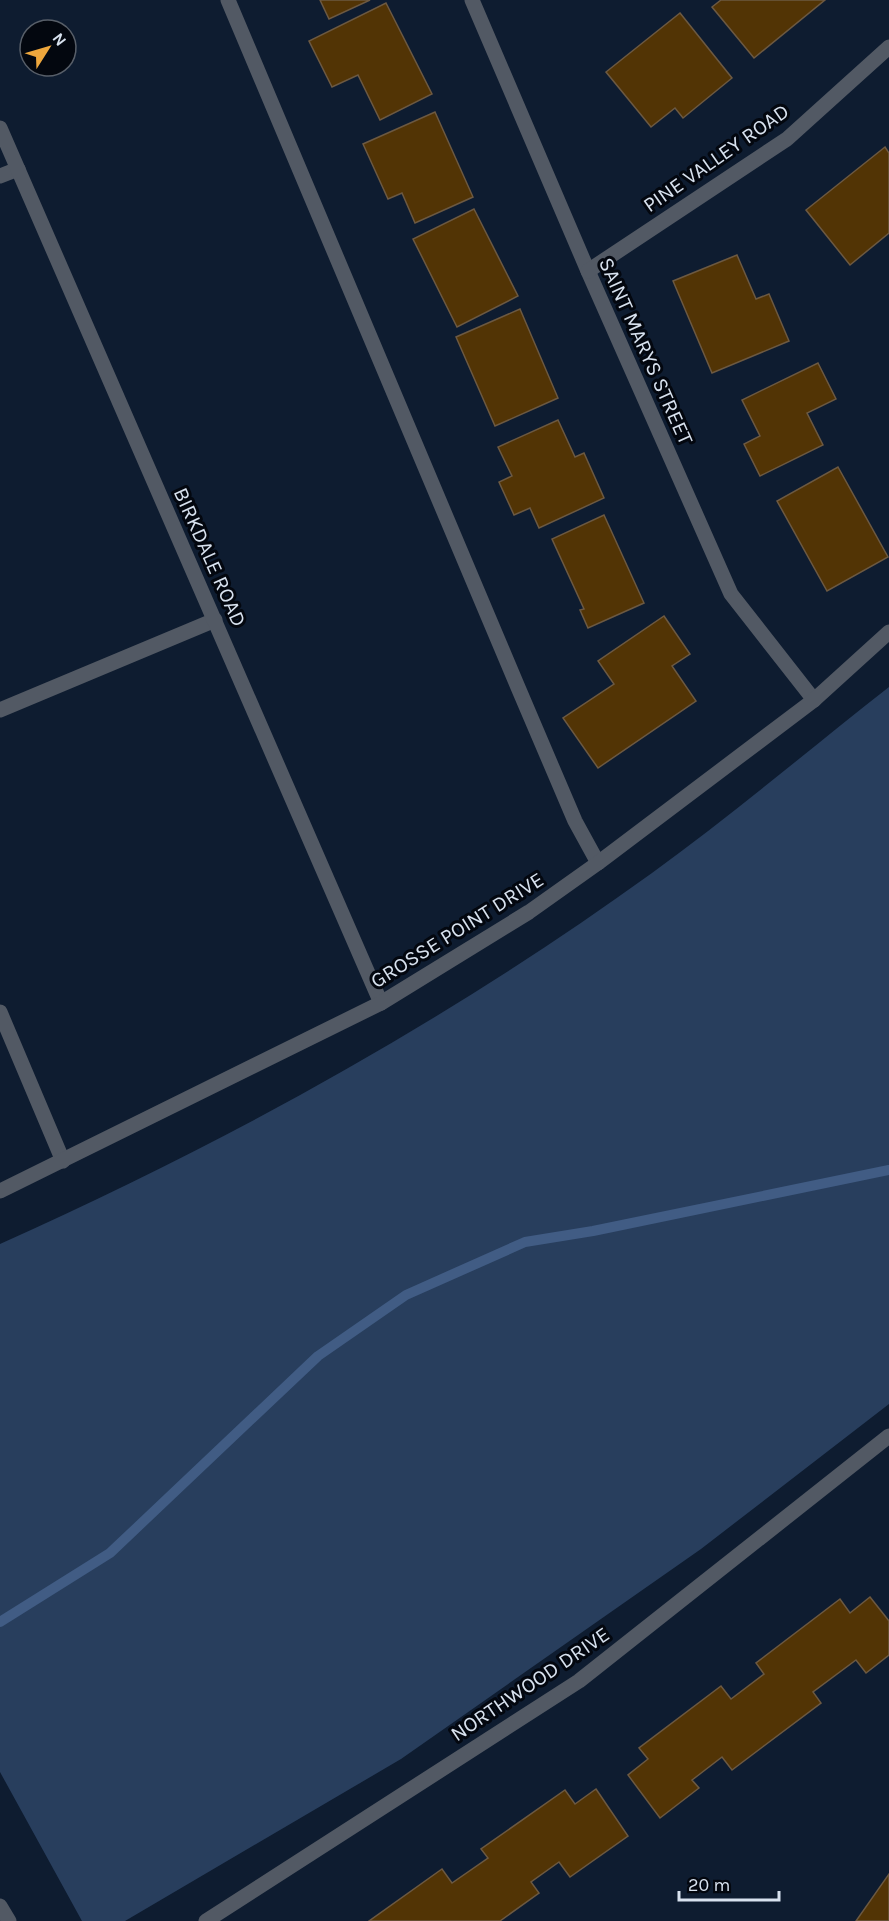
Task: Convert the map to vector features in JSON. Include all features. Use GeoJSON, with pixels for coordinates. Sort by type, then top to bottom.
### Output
{"type":"FeatureCollection","features":[{"type":"Feature","properties":{"kind":"street"},"geometry":{"type":"LineString","coordinates":[[228,0],[517,685],[575,820],[598,863]]}},
{"type":"Feature","properties":{"kind":"street","name":"SAINT MARYS STREET"},"geometry":{"type":"LineString","coordinates":[[472,0],[730,594],[814,700]]}},
{"type":"Feature","properties":{"kind":"street","name":"PINE VALLEY ROAD"},"geometry":{"type":"LineString","coordinates":[[588,271],[787,139],[889,47]]}},
{"type":"Feature","properties":{"kind":"street","name":"BIRKDALE ROAD"},"geometry":{"type":"LineString","coordinates":[[0,128],[381,1003]]}},
{"type":"Feature","properties":{"kind":"street"},"geometry":{"type":"LineString","coordinates":[[0,176],[18,169]]}},
{"type":"Feature","properties":{"kind":"street"},"geometry":{"type":"LineString","coordinates":[[0,710],[215,620]]}},
{"type":"Feature","properties":{"kind":"street","name":"GROSSE POINT DRIVE"},"geometry":{"type":"LineString","coordinates":[[0,1191],[381,1003],[529,912],[598,863],[814,700],[889,632]]}},
{"type":"Feature","properties":{"kind":"street"},"geometry":{"type":"LineString","coordinates":[[0,1012],[63,1161]]}},
{"type":"Feature","properties":{"kind":"street","name":"NORTHWOOD DRIVE"},"geometry":{"type":"LineString","coordinates":[[206,1921],[579,1681],[889,1436]]}},
{"type":"Feature","properties":{"kind":"street"},"geometry":{"type":"LineString","coordinates":[[0,1906],[9,1921]]}},
{"type":"Feature","properties":{"kind":"shaded area"},"geometry":{"type":"Polygon","coordinates":[[[889,687],[889,1404],[701,1549],[401,1759],[125,1921],[82,1921],[0,1772],[0,1244],[86,1205],[253,1120],[416,1028],[496,979],[575,927],[682,851],[889,687]]]}},
{"type":"Feature","properties":{"kind":"building"},"geometry":{"type":"Polygon","coordinates":[[[320,0],[370,0],[329,19],[320,0]]]}},
{"type":"Feature","properties":{"kind":"building"},"geometry":{"type":"Polygon","coordinates":[[[721,0],[825,0],[754,58],[712,7],[721,0]]]}},
{"type":"Feature","properties":{"kind":"building"},"geometry":{"type":"Polygon","coordinates":[[[386,3],[432,94],[380,120],[358,75],[332,87],[309,41],[386,3]]]}},
{"type":"Feature","properties":{"kind":"building"},"geometry":{"type":"Polygon","coordinates":[[[680,13],[732,78],[683,118],[675,108],[651,127],[606,72],[680,13]]]}},
{"type":"Feature","properties":{"kind":"building"},"geometry":{"type":"Polygon","coordinates":[[[435,112],[473,197],[415,223],[402,193],[388,199],[363,144],[435,112]]]}},
{"type":"Feature","properties":{"kind":"building"},"geometry":{"type":"Polygon","coordinates":[[[885,147],[889,153],[889,233],[850,265],[806,210],[885,147]]]}},
{"type":"Feature","properties":{"kind":"building"},"geometry":{"type":"Polygon","coordinates":[[[474,209],[518,296],[457,327],[413,239],[474,209]]]}},
{"type":"Feature","properties":{"kind":"building"},"geometry":{"type":"Polygon","coordinates":[[[737,255],[756,299],[769,294],[789,341],[712,373],[673,281],[737,255]]]}},
{"type":"Feature","properties":{"kind":"building"},"geometry":{"type":"Polygon","coordinates":[[[520,309],[558,398],[495,426],[456,337],[520,309]]]}},
{"type":"Feature","properties":{"kind":"building"},"geometry":{"type":"Polygon","coordinates":[[[818,363],[836,399],[807,413],[823,445],[760,476],[744,444],[760,436],[742,400],[818,363]]]}},
{"type":"Feature","properties":{"kind":"building"},"geometry":{"type":"Polygon","coordinates":[[[558,420],[575,457],[584,453],[604,498],[539,528],[530,508],[514,515],[499,482],[512,476],[498,447],[558,420]]]}},
{"type":"Feature","properties":{"kind":"building"},"geometry":{"type":"Polygon","coordinates":[[[838,467],[888,557],[827,591],[777,501],[838,467]]]}},
{"type":"Feature","properties":{"kind":"building"},"geometry":{"type":"Polygon","coordinates":[[[604,515],[644,603],[588,628],[580,610],[584,609],[552,539],[604,515]]]}},
{"type":"Feature","properties":{"kind":"building"},"geometry":{"type":"Polygon","coordinates":[[[664,616],[690,654],[672,666],[696,701],[598,768],[563,718],[614,684],[598,661],[664,616]]]}},
{"type":"Feature","properties":{"kind":"building"},"geometry":{"type":"Polygon","coordinates":[[[870,1597],[889,1621],[889,1655],[866,1673],[856,1660],[813,1692],[821,1703],[732,1770],[722,1757],[692,1780],[699,1788],[660,1818],[628,1775],[648,1759],[639,1748],[721,1686],[731,1699],[764,1674],[756,1663],[840,1599],[850,1613],[870,1597]]]}},
{"type":"Feature","properties":{"kind":"building"},"geometry":{"type":"Polygon","coordinates":[[[596,1789],[628,1836],[570,1877],[559,1862],[531,1882],[539,1893],[500,1921],[369,1921],[442,1869],[452,1883],[488,1858],[481,1849],[565,1790],[575,1804],[596,1789]]]}},
{"type":"Feature","properties":{"kind":"building"},"geometry":{"type":"Polygon","coordinates":[[[889,1874],[889,1921],[856,1921],[889,1874]]]}},
{"type":"Feature","properties":{"kind":"waterway"},"geometry":{"type":"LineString","coordinates":[[0,1622],[110,1553],[318,1356],[406,1295],[525,1242],[593,1231],[889,1170]]}}]}
